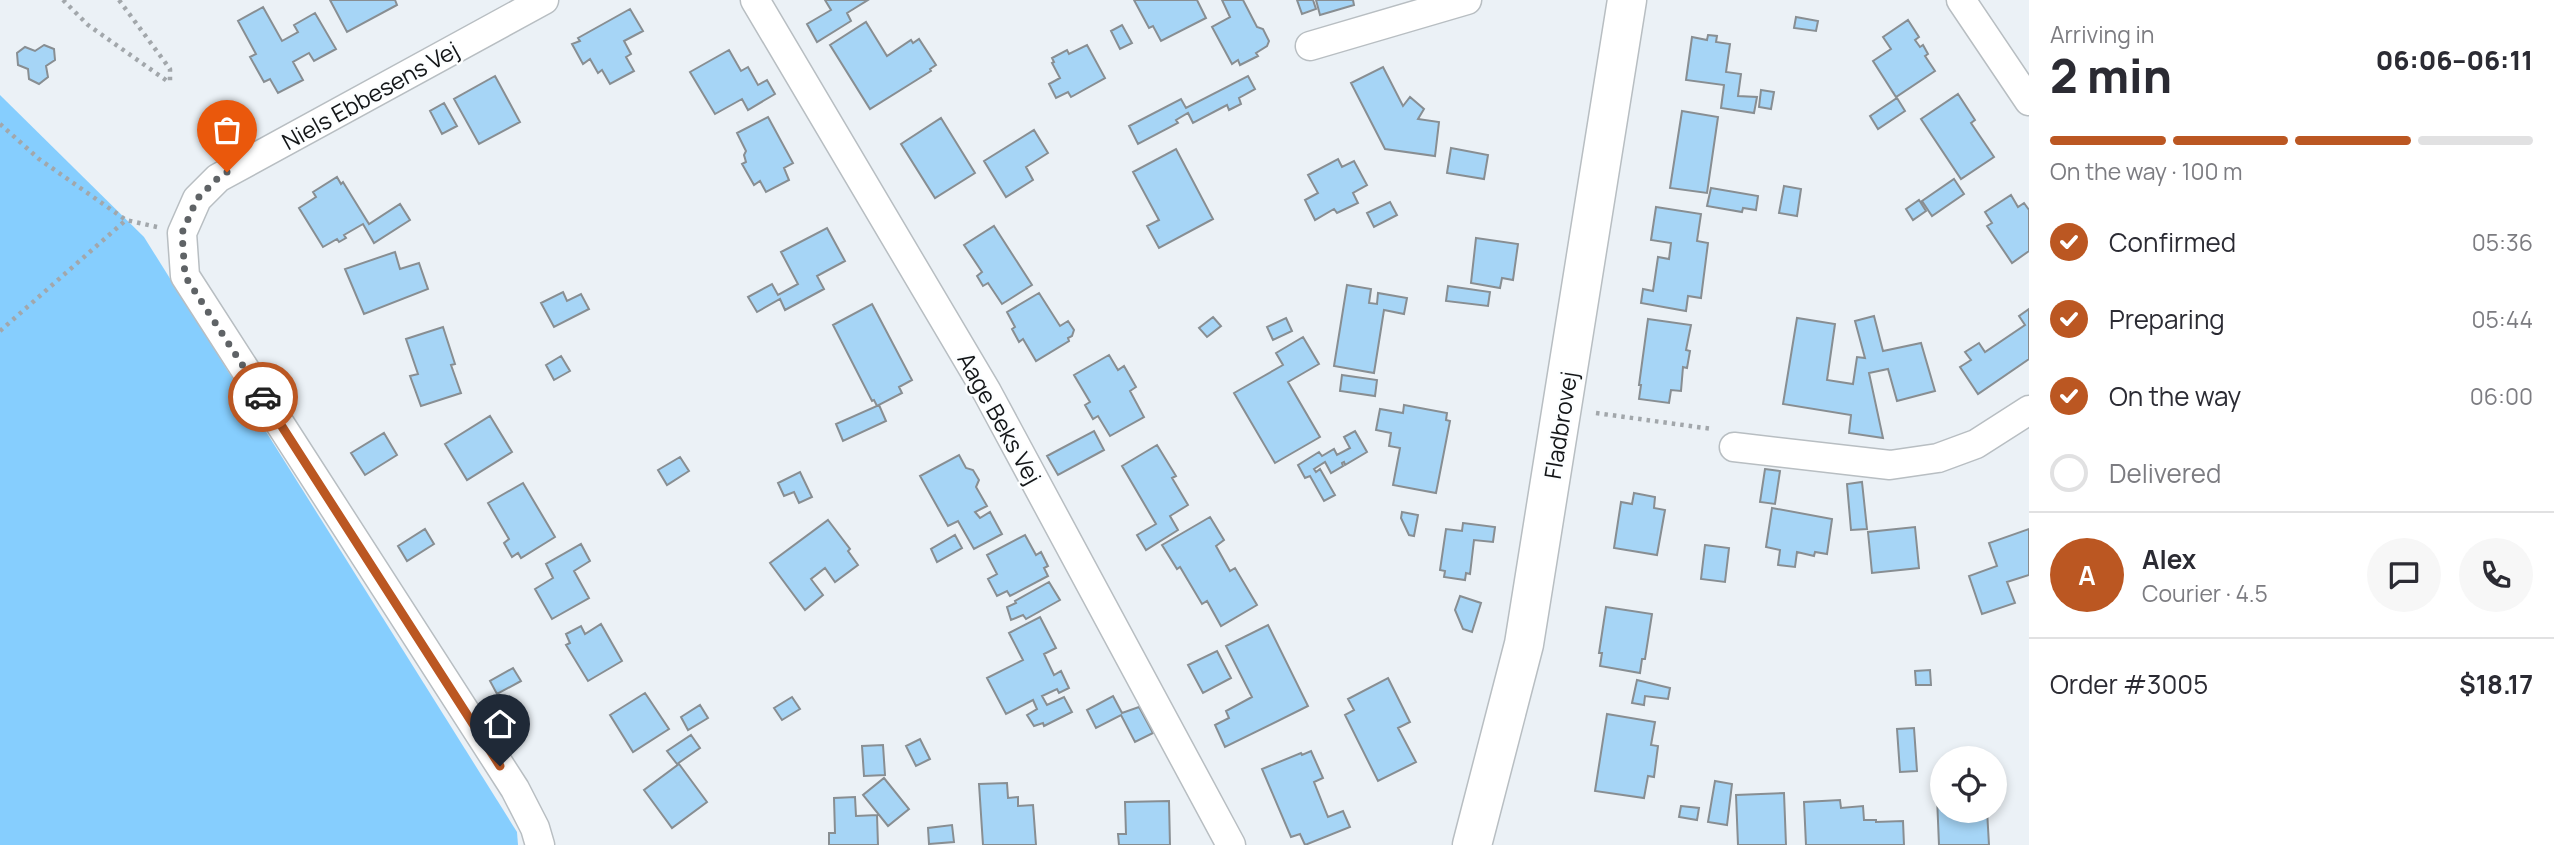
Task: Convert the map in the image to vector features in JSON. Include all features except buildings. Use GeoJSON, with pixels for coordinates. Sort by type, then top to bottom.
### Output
{"type":"FeatureCollection","features":[{"type":"Feature","properties":{"kind":"main road","name":"Fladbrovej"},"geometry":{"type":"LineString","coordinates":[[1472,845],[1524,644],[1627,0]]}},
{"type":"Feature","properties":{"kind":"street","name":"Niels Ebbesens Vej"},"geometry":{"type":"LineString","coordinates":[[182,233],[197,199],[218,178],[544,0]]}},
{"type":"Feature","properties":{"kind":"street","name":"Aage Beks Vej"},"geometry":{"type":"LineString","coordinates":[[755,0],[988,392],[1231,845]]}},
{"type":"Feature","properties":{"kind":"street"},"geometry":{"type":"LineString","coordinates":[[1310,46],[1468,0]]}},
{"type":"Feature","properties":{"kind":"street"},"geometry":{"type":"LineString","coordinates":[[1961,0],[2018,62],[2029,102]]}},
{"type":"Feature","properties":{"kind":"street"},"geometry":{"type":"LineString","coordinates":[[182,233],[185,276],[515,789],[535,828],[540,845]]}},
{"type":"Feature","properties":{"kind":"street"},"geometry":{"type":"LineString","coordinates":[[1734,447],[1890,465],[1938,458],[1976,444],[2029,410]]}},
{"type":"Feature","properties":{"kind":"path"},"geometry":{"type":"LineString","coordinates":[[63,0],[88,25],[170,83],[170,69],[119,0]]}},
{"type":"Feature","properties":{"kind":"path"},"geometry":{"type":"LineString","coordinates":[[0,124],[39,159],[126,220],[182,233]]}},
{"type":"Feature","properties":{"kind":"path"},"geometry":{"type":"LineString","coordinates":[[0,331],[126,220]]}},
{"type":"Feature","properties":{"kind":"path"},"geometry":{"type":"LineString","coordinates":[[1562,409],[1736,432],[1734,447]]}},
{"type":"Feature","properties":{"kind":"shaded area"},"geometry":{"type":"Polygon","coordinates":[[[0,95],[144,237],[517,832],[518,845],[0,845],[0,95]]]}},
{"type":"Feature","properties":{"kind":"way so far"},"geometry":{"type":"LineString","coordinates":[[227,172],[197,199],[182,233],[185,276],[263,397]]}},
{"type":"Feature","properties":{"kind":"route"},"geometry":{"type":"LineString","coordinates":[[263,397],[500,766]]}}]}
